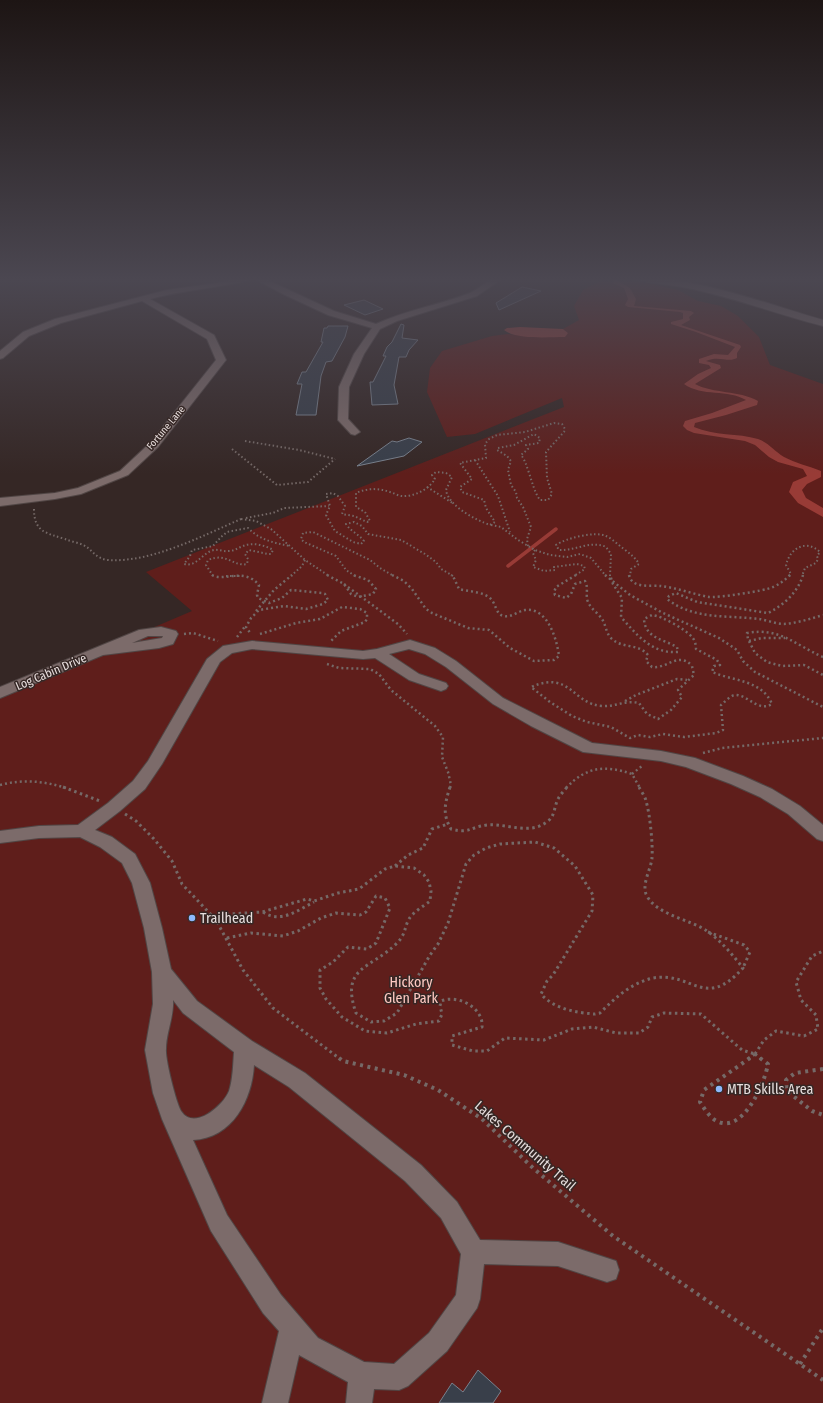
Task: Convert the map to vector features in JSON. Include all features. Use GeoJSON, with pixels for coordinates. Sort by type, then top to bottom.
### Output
{"type":"FeatureCollection","features":[{"type":"Feature","properties":{"kind":"street"},"geometry":{"type":"LineString","coordinates":[[0,356],[15,343]]}},
{"type":"Feature","properties":{"kind":"street","name":"Fortune Lane"},"geometry":{"type":"LineString","coordinates":[[0,502],[81,491],[124,472],[154,445],[221,360],[213,343]]}},
{"type":"Feature","properties":{"kind":"street"},"geometry":{"type":"LineString","coordinates":[[355,432],[343,420],[344,387],[358,354],[366,343]]}},
{"type":"Feature","properties":{"kind":"street","name":"Log Cabin Drive"},"geometry":{"type":"LineString","coordinates":[[0,693],[102,651],[159,644],[168,641],[171,634]]}},
{"type":"Feature","properties":{"kind":"street"},"geometry":{"type":"LineString","coordinates":[[82,831],[140,785],[154,764],[214,659],[228,650],[252,645],[363,655],[378,653],[410,644],[430,650],[498,700],[536,722],[589,748],[661,756],[689,762],[737,780],[766,793],[794,810],[823,835]]}},
{"type":"Feature","properties":{"kind":"street"},"geometry":{"type":"LineString","coordinates":[[378,653],[414,677],[441,686]]}},
{"type":"Feature","properties":{"kind":"street"},"geometry":{"type":"LineString","coordinates":[[0,837],[39,832],[82,831],[106,842],[129,859],[141,883],[153,928],[162,972],[163,1004],[155,1050],[164,1093],[173,1119],[219,1223],[272,1304],[309,1347],[362,1375],[400,1377],[438,1342],[468,1299],[473,1252],[449,1210],[413,1173],[298,1080],[245,1048],[190,1007],[162,972]]}},
{"type":"Feature","properties":{"kind":"street"},"geometry":{"type":"LineString","coordinates":[[173,1119],[192,1129],[207,1126],[224,1116],[238,1098],[244,1071],[245,1048]]}},
{"type":"Feature","properties":{"kind":"street"},"geometry":{"type":"LineString","coordinates":[[473,1252],[558,1254],[607,1270]]}},
{"type":"Feature","properties":{"kind":"street"},"geometry":{"type":"LineString","coordinates":[[276,1403],[292,1328]]}},
{"type":"Feature","properties":{"kind":"street"},"geometry":{"type":"LineString","coordinates":[[359,1403],[362,1375]]}},
{"type":"Feature","properties":{"kind":"path"},"geometry":{"type":"LineString","coordinates":[[490,525],[495,522],[486,508],[484,500],[462,492],[460,486],[472,478],[460,463],[486,458],[485,444],[489,439],[497,435],[525,432],[554,423],[562,424],[565,429],[564,432],[546,452],[547,478],[552,494],[548,500],[540,500],[529,475],[528,466],[521,455],[528,449],[526,445],[539,443],[540,438],[534,434],[514,444],[498,448],[497,450],[499,453],[507,456],[511,461],[508,470],[511,485],[516,492],[516,498],[523,507],[531,527],[527,539],[528,547]]}},
{"type":"Feature","properties":{"kind":"path"},"geometry":{"type":"LineString","coordinates":[[232,449],[277,485],[308,482],[335,460],[299,450],[245,441]]}},
{"type":"Feature","properties":{"kind":"path"},"geometry":{"type":"LineString","coordinates":[[475,460],[498,496],[511,533]]}},
{"type":"Feature","properties":{"kind":"path"},"geometry":{"type":"LineString","coordinates":[[330,506],[326,494],[336,493],[345,506],[342,514],[354,516],[366,522],[370,521],[368,514],[356,508],[356,493],[371,489],[379,489],[405,496],[433,483],[435,479],[432,475],[436,472],[449,474],[452,477],[446,488],[447,496],[455,505]]}},
{"type":"Feature","properties":{"kind":"path"},"geometry":{"type":"LineString","coordinates":[[427,487],[481,522],[501,527],[528,547],[550,555],[567,557],[580,554],[591,558],[603,573],[611,578],[630,596],[663,613],[719,638],[737,650],[743,661],[755,672],[823,707]]}},
{"type":"Feature","properties":{"kind":"path"},"geometry":{"type":"LineString","coordinates":[[34,498],[34,520],[42,531],[87,547],[96,556],[107,560],[160,554],[241,519],[273,513],[284,508],[330,506]]}},
{"type":"Feature","properties":{"kind":"path"},"geometry":{"type":"LineString","coordinates":[[330,506],[326,515],[334,530],[342,533],[352,543],[361,544],[364,541],[361,536],[353,533],[346,524],[354,522],[362,526],[368,534],[378,538],[400,540],[425,554],[436,562],[441,569],[453,576],[459,589],[482,594],[492,600],[500,614],[510,616],[526,610],[543,616],[556,639],[559,656],[554,660],[534,660],[510,648],[489,630],[468,628],[432,613],[426,610],[412,589],[404,581],[370,560],[313,532],[303,533],[300,539],[336,556],[342,567],[350,574],[365,578],[372,582],[376,589],[364,597],[350,594],[344,584]]}},
{"type":"Feature","properties":{"kind":"path"},"geometry":{"type":"LineString","coordinates":[[241,519],[256,522],[271,529],[305,560],[364,597],[398,624],[412,639],[415,646]]}},
{"type":"Feature","properties":{"kind":"path"},"geometry":{"type":"LineString","coordinates":[[290,546],[270,542],[254,534],[248,528],[225,534],[215,545],[211,547],[192,550],[190,556],[184,564],[194,564],[198,559],[215,549],[231,552],[249,544],[270,548],[273,550],[271,554],[264,555],[255,550],[248,550],[245,554],[248,559],[247,564],[242,565],[221,556],[210,559],[206,561],[208,570],[213,575],[220,578],[237,575],[258,582],[258,598],[263,601],[275,601],[291,590],[325,594],[328,600],[323,604],[306,609],[284,606],[259,610],[251,618],[246,627],[250,633],[255,635],[296,623],[316,620],[342,608],[348,607],[360,609],[367,613],[367,619],[365,622],[341,631],[322,651],[322,658],[325,664],[339,668],[370,669],[378,674],[391,690],[435,726],[443,737],[442,757],[448,772],[451,786],[444,805],[448,824],[451,829],[462,832],[474,827],[489,825],[510,828],[531,827],[546,823],[555,813],[559,797],[573,783],[584,775],[610,768],[632,774],[646,800],[650,826],[652,858],[645,887],[646,894],[657,907],[676,917],[692,922],[707,931],[726,948],[743,968]]}},
{"type":"Feature","properties":{"kind":"path"},"geometry":{"type":"LineString","coordinates":[[535,550],[533,553],[536,556],[536,560],[533,567],[538,570],[552,571],[554,570],[554,567],[578,564],[584,566],[585,569],[556,587],[554,592],[555,595],[566,598],[571,594],[575,584],[585,581],[588,588],[588,601],[594,612],[602,619],[607,633],[612,639],[622,645],[641,648],[648,655],[646,661],[648,664],[656,668],[664,666],[666,662],[679,659],[690,663],[695,669],[694,675],[678,690],[682,697],[671,710],[658,719],[652,718],[647,714],[639,703],[629,701],[602,706],[586,701],[571,689],[558,682],[538,684],[531,687],[545,700],[565,711],[586,721],[610,727],[621,735],[630,738],[638,735],[650,737],[663,734],[684,737],[716,733],[723,730],[722,705],[732,696],[737,695],[760,706],[767,707],[772,704],[768,695],[751,684],[736,679],[721,677],[712,672],[714,666],[720,665],[717,660],[696,649],[696,644],[690,635],[665,619],[653,615],[644,618],[646,630],[652,636],[672,644],[676,647],[678,652],[667,653],[657,650],[646,642],[634,632],[621,617],[622,598],[615,588],[611,578],[609,565],[611,554],[609,550],[604,546],[590,544],[566,551],[558,550],[556,545],[560,542],[580,536],[601,534],[636,558],[639,564],[631,569],[629,573],[630,578],[634,582],[642,586],[660,586],[711,597],[767,589],[780,584],[790,574],[786,565],[794,548],[801,545],[808,545],[814,547],[820,552],[817,556],[818,559],[816,563],[805,568],[800,582],[795,590],[774,610],[768,612],[753,611],[697,602],[676,593],[669,596],[667,599],[675,605],[702,615],[760,619],[782,624],[800,622],[823,615]]}},
{"type":"Feature","properties":{"kind":"path"},"geometry":{"type":"LineString","coordinates":[[171,634],[193,634],[210,638],[220,642],[228,650],[263,601],[302,566],[305,560]]}},
{"type":"Feature","properties":{"kind":"path"},"geometry":{"type":"LineString","coordinates":[[823,657],[810,653],[792,639],[772,632],[758,631],[747,633],[748,641],[757,657],[772,665],[802,665],[812,668],[823,675]]}},
{"type":"Feature","properties":{"kind":"path"},"geometry":{"type":"LineString","coordinates":[[748,641],[762,638],[792,639]]}},
{"type":"Feature","properties":{"kind":"path"},"geometry":{"type":"LineString","coordinates":[[623,702],[636,695],[677,679],[688,680]]}},
{"type":"Feature","properties":{"kind":"path"},"geometry":{"type":"LineString","coordinates":[[689,762],[697,755],[722,748],[823,738]]}},
{"type":"Feature","properties":{"kind":"path","name":"Lakes Community Trail"},"geometry":{"type":"LineString","coordinates":[[0,785],[17,780],[40,782],[69,790],[114,807],[136,821],[154,839],[172,861],[182,884],[216,920],[243,970],[274,1008],[343,1061],[404,1075],[438,1090],[475,1115],[533,1168],[613,1236],[823,1380]]}},
{"type":"Feature","properties":{"kind":"path"},"geometry":{"type":"LineString","coordinates":[[395,866],[408,855],[423,848],[432,829],[448,824]]}},
{"type":"Feature","properties":{"kind":"path"},"geometry":{"type":"LineString","coordinates":[[262,912],[271,918],[281,918],[314,901],[338,893],[359,889],[385,869],[395,866],[414,868],[424,875],[429,882],[431,891],[430,901],[409,918],[404,935],[396,944],[355,975],[351,988],[351,998],[356,1013],[371,1022],[384,1021],[397,1013],[404,1003],[430,955],[438,944],[448,923],[466,864],[474,854],[486,848],[500,844],[535,842],[554,848],[575,866],[593,895],[592,911],[553,975],[546,981],[541,994],[548,1002],[583,1013],[597,1014],[630,986],[656,978],[674,979],[697,987],[722,987],[735,979],[743,968],[750,952],[744,945],[707,931]]}},
{"type":"Feature","properties":{"kind":"path"},"geometry":{"type":"LineString","coordinates":[[227,938],[251,933],[284,936],[298,931],[321,918],[336,913],[360,915],[366,912],[376,896],[385,898],[390,908],[376,943],[366,949],[348,947],[333,962],[320,970],[320,988],[326,1000],[342,1018],[365,1031],[387,1033],[416,1024],[439,1021],[442,1014],[439,1008],[440,1002],[448,998],[467,1004],[478,1010],[483,1020],[482,1026],[452,1036],[452,1045],[473,1051],[487,1051],[505,1038],[544,1040],[572,1029],[593,1027],[616,1033],[639,1033],[648,1027],[652,1017],[664,1013],[701,1014],[742,1050],[754,1054],[768,1064],[760,1091],[740,1118],[732,1122],[720,1123],[709,1116],[700,1102],[701,1095],[704,1090],[754,1054],[764,1040],[776,1031],[804,1036],[818,1029],[816,1015],[801,1000],[796,982],[812,956],[823,951]]}},
{"type":"Feature","properties":{"kind":"path"},"geometry":{"type":"LineString","coordinates":[[216,920],[229,914],[262,912],[307,899],[314,901]]}},
{"type":"Feature","properties":{"kind":"path"},"geometry":{"type":"LineString","coordinates":[[823,1069],[795,1073],[786,1080],[787,1091],[812,1111],[823,1114]]}},
{"type":"Feature","properties":{"kind":"path"},"geometry":{"type":"LineString","coordinates":[[800,1364],[823,1328]]}},
{"type":"Feature","properties":{"kind":"green space","name":"Hickory Glen Park"},"geometry":{"type":"Polygon","coordinates":[[[467,343],[762,343],[770,365],[823,384],[823,1403],[0,1403],[0,693],[192,611],[146,572],[564,407],[562,398],[475,434],[447,437],[427,392],[430,368],[442,351],[467,343]]]}},
{"type":"Feature","properties":{"kind":"shaded area"},"geometry":{"type":"Polygon","coordinates":[[[726,343],[740,345],[741,347],[737,353],[737,358],[730,360],[711,359],[706,361],[720,365],[721,368],[695,384],[710,389],[742,395],[758,401],[757,405],[695,423],[694,427],[710,432],[758,439],[784,457],[821,471],[821,477],[807,484],[802,490],[806,498],[823,508],[823,517],[798,503],[789,492],[793,482],[807,476],[803,469],[778,462],[769,457],[755,445],[745,441],[694,433],[687,430],[683,426],[685,421],[712,413],[746,400],[731,395],[691,388],[684,384],[698,374],[711,368],[709,365],[699,363],[699,359],[714,354],[728,355],[735,347],[726,343]]]}},
{"type":"Feature","properties":{"kind":"building"},"geometry":{"type":"Polygon","coordinates":[[[322,343],[341,343],[332,361],[326,362],[321,376],[316,415],[296,415],[302,384],[297,384],[302,372],[306,372],[322,343]]]}},
{"type":"Feature","properties":{"kind":"building"},"geometry":{"type":"Polygon","coordinates":[[[391,343],[415,343],[409,350],[406,357],[399,357],[394,385],[398,404],[372,405],[370,382],[373,382],[386,356],[383,356],[387,347],[391,343]]]}},
{"type":"Feature","properties":{"kind":"building"},"geometry":{"type":"Polygon","coordinates":[[[409,438],[422,442],[404,456],[357,466],[392,441],[397,442],[409,438]]]}},
{"type":"Feature","properties":{"kind":"building"},"geometry":{"type":"Polygon","coordinates":[[[478,1370],[501,1391],[493,1403],[439,1403],[452,1383],[463,1392],[478,1370]]]}},
{"type":"Feature","properties":{"kind":"waterway"},"geometry":{"type":"LineString","coordinates":[[508,566],[556,529]]}},
{"type":"Feature","properties":{"kind":"place","name":"Trailhead"},"geometry":{"type":"Point","coordinates":[192,918]}},
{"type":"Feature","properties":{"kind":"place","name":"MTB Skills Area"},"geometry":{"type":"Point","coordinates":[719,1089]}}]}
